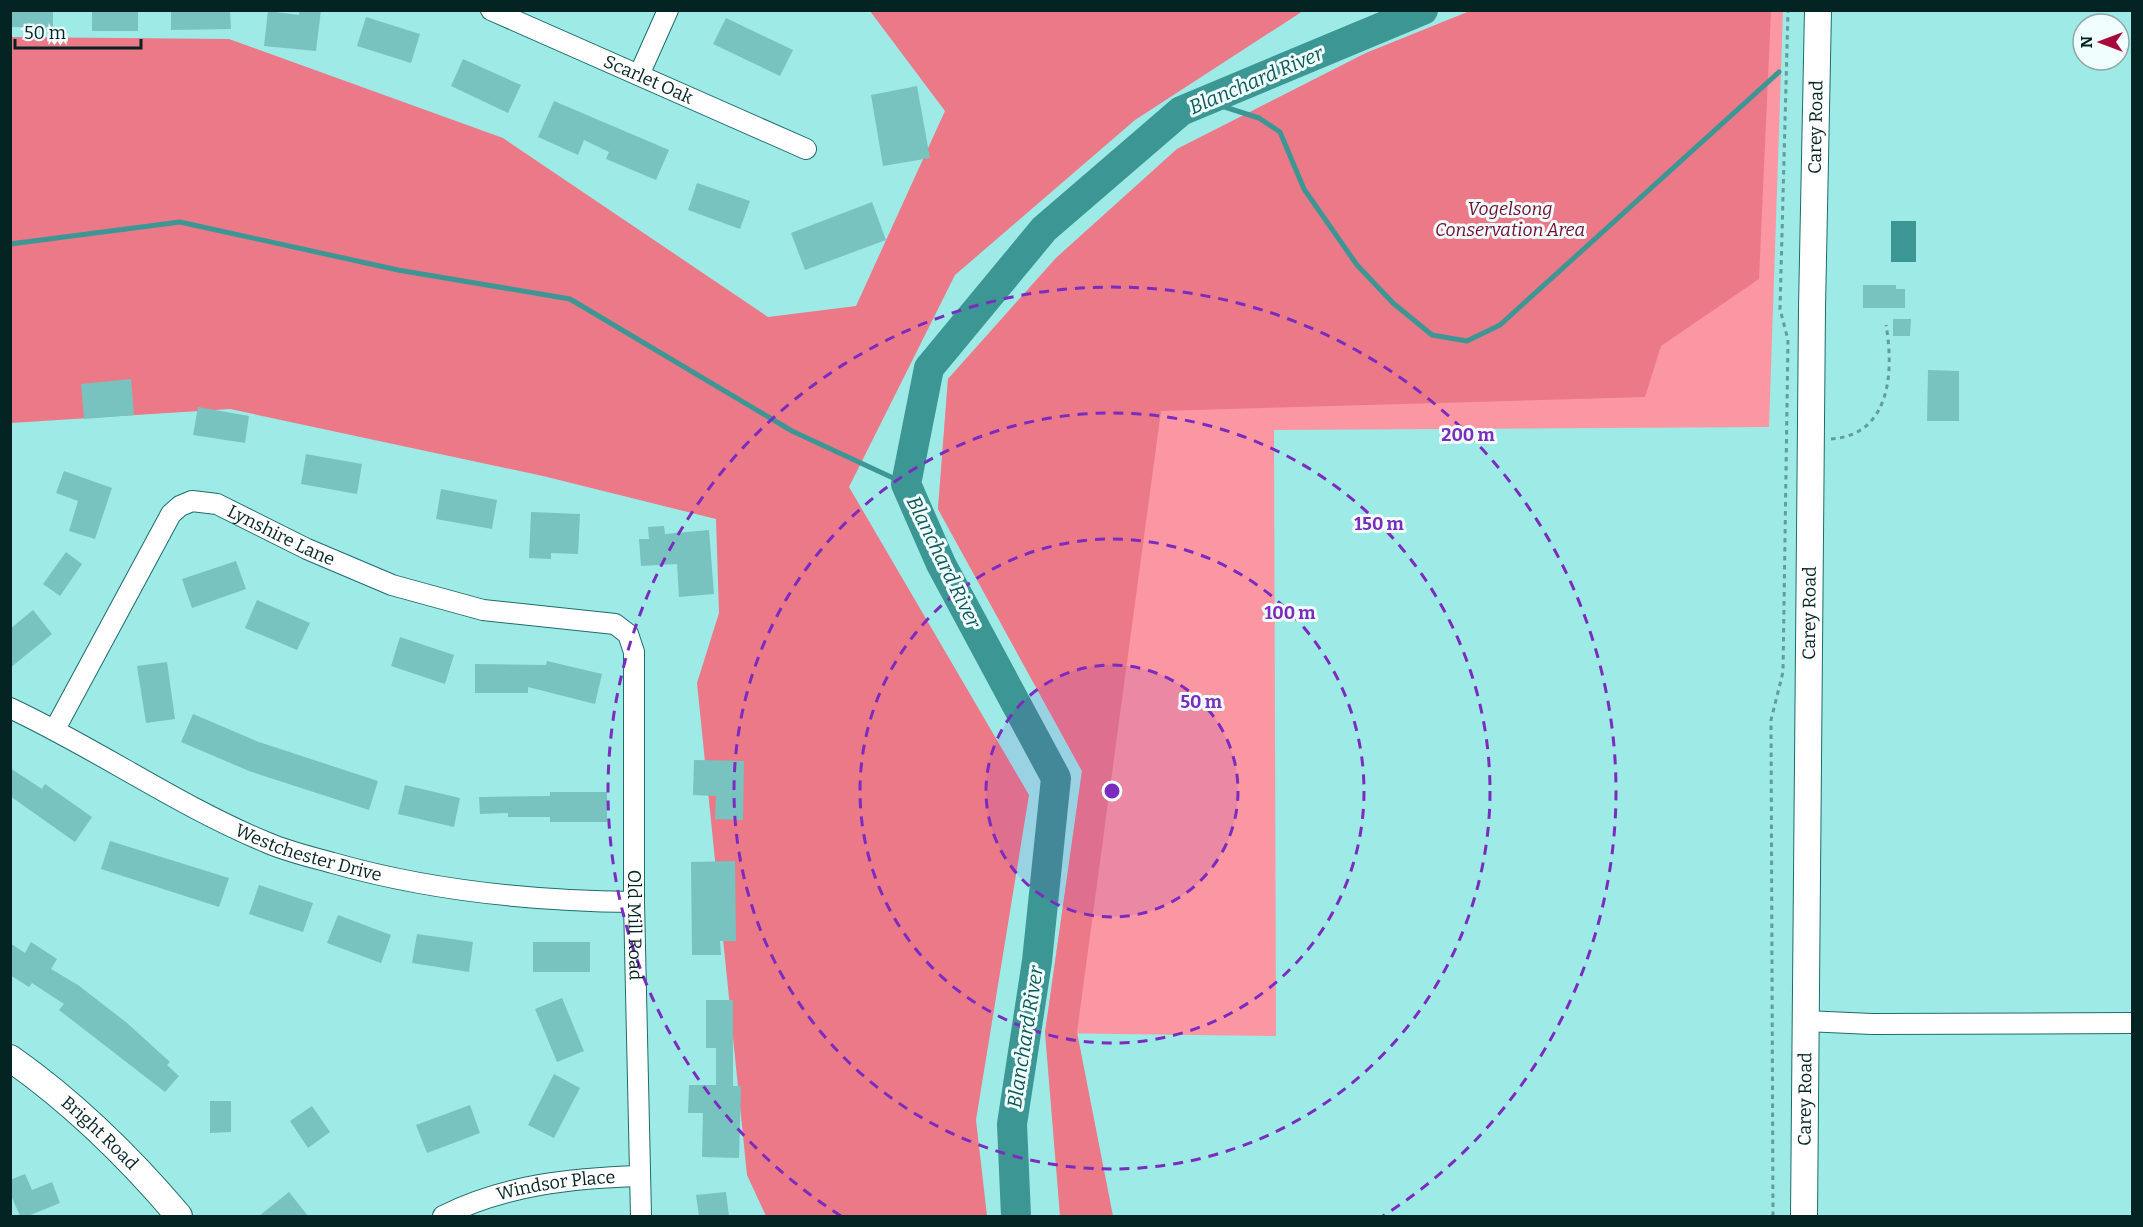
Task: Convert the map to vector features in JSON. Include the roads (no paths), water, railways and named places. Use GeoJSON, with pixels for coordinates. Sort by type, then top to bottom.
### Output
{"type":"FeatureCollection","features":[{"type":"Feature","properties":{"kind":"main road","name":"Carey Road"},"geometry":{"type":"LineString","coordinates":[[1804,1216],[1811,440],[1818,10]]}},
{"type":"Feature","properties":{"kind":"main road","name":"Bright Road"},"geometry":{"type":"LineString","coordinates":[[10,1058],[62,1097],[106,1137],[179,1216]]}},
{"type":"Feature","properties":{"kind":"street","name":"Scarlet Oak"},"geometry":{"type":"LineString","coordinates":[[492,10],[806,149]]}},
{"type":"Feature","properties":{"kind":"street"},"geometry":{"type":"LineString","coordinates":[[639,75],[668,10]]}},
{"type":"Feature","properties":{"kind":"street","name":"Lynshire Lane"},"geometry":{"type":"LineString","coordinates":[[55,729],[167,522],[180,506],[192,501],[217,504],[307,549],[392,585],[483,610],[615,624],[628,634]]}},
{"type":"Feature","properties":{"kind":"street","name":"Old Mill Road"},"geometry":{"type":"LineString","coordinates":[[628,634],[634,652],[634,902],[641,1216]]}},
{"type":"Feature","properties":{"kind":"street","name":"Westchester Drive"},"geometry":{"type":"LineString","coordinates":[[10,708],[55,729],[181,800],[236,828],[293,852],[364,872],[453,890],[578,901],[634,902]]}},
{"type":"Feature","properties":{"kind":"street"},"geometry":{"type":"LineString","coordinates":[[1805,1022],[2133,1023]]}},
{"type":"Feature","properties":{"kind":"street","name":"Windsor Place"},"geometry":{"type":"LineString","coordinates":[[443,1216],[478,1201],[527,1187],[577,1179],[640,1176]]}},
{"type":"Feature","properties":{"kind":"water"},"geometry":{"type":"Polygon","coordinates":[[[1891,221],[1916,221],[1916,262],[1891,262],[1891,221]]]}},
{"type":"Feature","properties":{"kind":"waterway","name":"Blanchard River"},"geometry":{"type":"LineString","coordinates":[[1016,1216],[1012,1124],[1037,961],[1056,778],[941,564],[906,484],[929,368],[1044,229],[1181,111],[1423,10]]}},
{"type":"Feature","properties":{"kind":"waterway"},"geometry":{"type":"LineString","coordinates":[[1206,101],[1259,118],[1280,132],[1304,189],[1357,265],[1393,303],[1432,335],[1467,341],[1500,325],[1779,72]]}},
{"type":"Feature","properties":{"kind":"waterway"},"geometry":{"type":"LineString","coordinates":[[10,244],[180,222],[398,270],[570,299],[792,431],[906,484]]}},
{"type":"Feature","properties":{"kind":"park label","name":"Vogelsong Conservation Area"},"geometry":{"type":"Point","coordinates":[1510,219]}}]}
